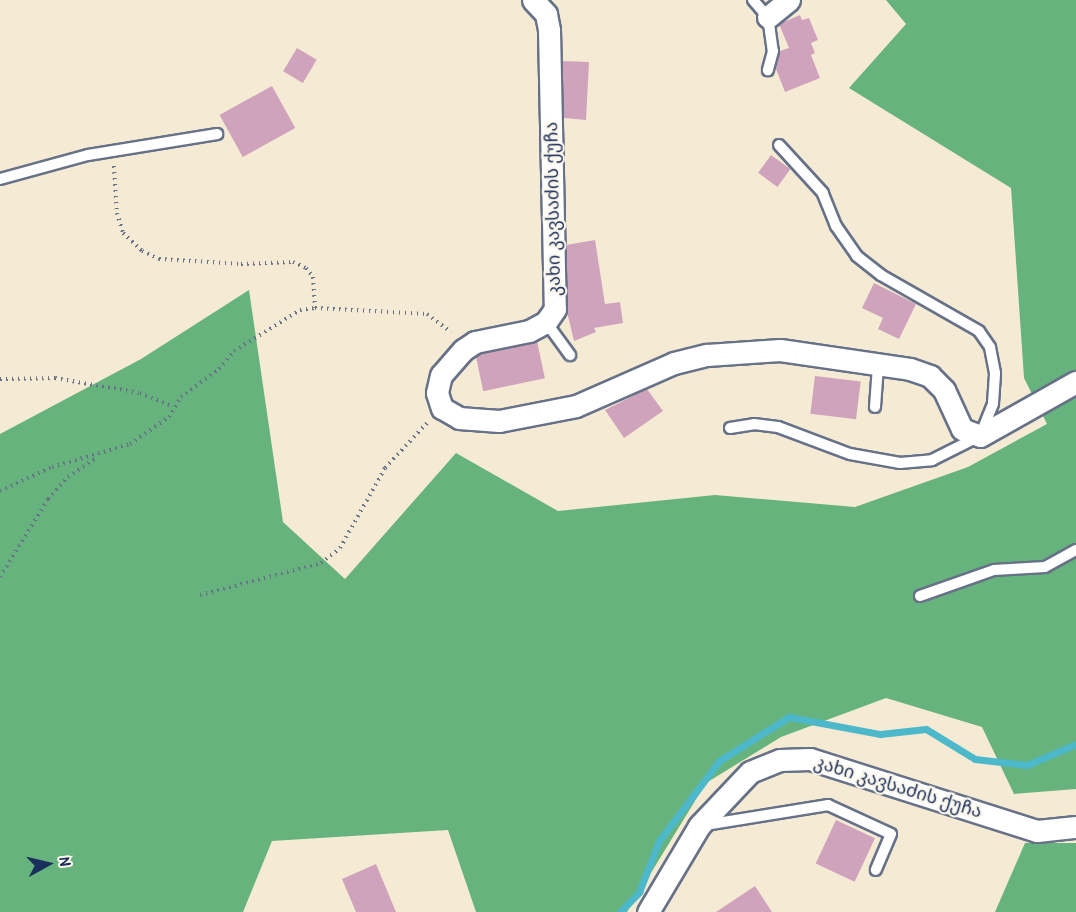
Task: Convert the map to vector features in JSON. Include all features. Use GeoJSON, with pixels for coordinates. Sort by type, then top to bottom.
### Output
{"type":"FeatureCollection","features":[{"type":"Feature","properties":{"kind":"street","name":"კახი კავსაძის ქუჩა"},"geometry":{"type":"LineString","coordinates":[[442,408],[438,393],[441,375],[463,350],[475,342],[529,331],[546,322],[555,309],[557,284],[549,30],[546,14],[533,0]]}},
{"type":"Feature","properties":{"kind":"street"},"geometry":{"type":"LineString","coordinates":[[768,17],[789,0]]}},
{"type":"Feature","properties":{"kind":"street"},"geometry":{"type":"LineString","coordinates":[[442,408],[459,418],[481,421],[532,415],[576,406],[674,363],[753,350],[780,350],[930,376],[944,390],[962,429],[980,436],[1076,382]]}},
{"type":"Feature","properties":{"kind":"street","name":"კახი კავსაძის ქუჩა"},"geometry":{"type":"LineString","coordinates":[[648,912],[699,826],[750,772],[780,760],[810,759],[1037,831],[1076,827]]}},
{"type":"Feature","properties":{"kind":"lane"},"geometry":{"type":"LineString","coordinates":[[753,0],[768,17],[773,51],[768,70]]}},
{"type":"Feature","properties":{"kind":"lane"},"geometry":{"type":"LineString","coordinates":[[0,180],[113,151],[217,134]]}},
{"type":"Feature","properties":{"kind":"lane"},"geometry":{"type":"LineString","coordinates":[[730,428],[754,424],[778,428],[849,454],[900,464],[932,459],[980,436],[993,403],[995,373],[990,346],[979,331],[881,275],[857,256],[836,226],[823,193],[800,163],[779,145]]}},
{"type":"Feature","properties":{"kind":"lane"},"geometry":{"type":"LineString","coordinates":[[546,322],[570,355]]}},
{"type":"Feature","properties":{"kind":"lane"},"geometry":{"type":"LineString","coordinates":[[875,407],[878,366]]}},
{"type":"Feature","properties":{"kind":"lane"},"geometry":{"type":"LineString","coordinates":[[920,596],[994,570],[1045,567],[1076,550]]}},
{"type":"Feature","properties":{"kind":"lane"},"geometry":{"type":"LineString","coordinates":[[699,826],[828,805],[891,834],[876,870]]}},
{"type":"Feature","properties":{"kind":"path"},"geometry":{"type":"LineString","coordinates":[[113,151],[117,213],[123,233],[142,252],[159,259],[241,264],[293,262],[306,268],[313,277],[315,308]]}},
{"type":"Feature","properties":{"kind":"path"},"geometry":{"type":"LineString","coordinates":[[0,491],[52,467],[100,456],[130,444],[169,417],[173,406],[219,369],[234,351],[300,310],[315,308],[427,314],[451,332],[463,350]]}},
{"type":"Feature","properties":{"kind":"path"},"geometry":{"type":"LineString","coordinates":[[0,379],[56,378],[140,393],[173,406]]}},
{"type":"Feature","properties":{"kind":"path"},"geometry":{"type":"LineString","coordinates":[[200,595],[321,563],[340,548],[386,468],[442,408]]}},
{"type":"Feature","properties":{"kind":"path"},"geometry":{"type":"LineString","coordinates":[[0,577],[48,499],[68,477],[100,456]]}},
{"type":"Feature","properties":{"kind":"green space"},"geometry":{"type":"Polygon","coordinates":[[[886,0],[1076,0],[1076,789],[1014,794],[982,727],[886,698],[781,737],[706,783],[627,912],[476,912],[448,830],[272,841],[243,912],[0,912],[0,434],[141,359],[249,290],[283,522],[345,579],[456,453],[558,511],[715,495],[855,507],[968,467],[1047,424],[1024,378],[1011,188],[849,88],[906,24],[886,0]]]}},
{"type":"Feature","properties":{"kind":"green space"},"geometry":{"type":"Polygon","coordinates":[[[1025,843],[1076,843],[1076,912],[995,912],[1025,843]]]}},
{"type":"Feature","properties":{"kind":"building"},"geometry":{"type":"Polygon","coordinates":[[[800,15],[802,20],[809,18],[818,40],[811,43],[815,53],[811,55],[820,78],[785,92],[776,69],[780,51],[789,48],[779,24],[800,15]]]}},
{"type":"Feature","properties":{"kind":"building"},"geometry":{"type":"Polygon","coordinates":[[[297,48],[317,60],[303,83],[283,71],[297,48]]]}},
{"type":"Feature","properties":{"kind":"building"},"geometry":{"type":"Polygon","coordinates":[[[562,61],[589,62],[586,120],[564,118],[562,61]]]}},
{"type":"Feature","properties":{"kind":"building"},"geometry":{"type":"Polygon","coordinates":[[[272,86],[295,128],[243,157],[220,115],[272,86]]]}},
{"type":"Feature","properties":{"kind":"building"},"geometry":{"type":"Polygon","coordinates":[[[771,155],[790,169],[777,187],[758,173],[771,155]]]}},
{"type":"Feature","properties":{"kind":"building"},"geometry":{"type":"Polygon","coordinates":[[[595,240],[605,304],[620,302],[623,323],[594,328],[596,332],[574,341],[567,312],[566,245],[595,240]]]}},
{"type":"Feature","properties":{"kind":"building"},"geometry":{"type":"Polygon","coordinates":[[[874,283],[916,304],[899,339],[878,329],[883,318],[862,308],[874,283]]]}},
{"type":"Feature","properties":{"kind":"building"},"geometry":{"type":"Polygon","coordinates":[[[537,341],[545,378],[483,391],[475,354],[537,341]]]}},
{"type":"Feature","properties":{"kind":"building"},"geometry":{"type":"Polygon","coordinates":[[[815,376],[861,382],[856,419],[810,414],[815,376]]]}},
{"type":"Feature","properties":{"kind":"building"},"geometry":{"type":"Polygon","coordinates":[[[647,389],[663,411],[624,438],[605,410],[647,389]]]}},
{"type":"Feature","properties":{"kind":"building"},"geometry":{"type":"Polygon","coordinates":[[[836,820],[875,838],[855,882],[816,864],[836,820]]]}},
{"type":"Feature","properties":{"kind":"building"},"geometry":{"type":"Polygon","coordinates":[[[376,864],[396,912],[356,912],[342,879],[376,864]]]}},
{"type":"Feature","properties":{"kind":"building"},"geometry":{"type":"Polygon","coordinates":[[[755,886],[772,912],[716,912],[755,886]]]}},
{"type":"Feature","properties":{"kind":"waterway"},"geometry":{"type":"LineString","coordinates":[[620,912],[639,892],[659,841],[719,761],[789,717],[880,734],[926,729],[975,759],[1027,765],[1076,744]]}}]}
